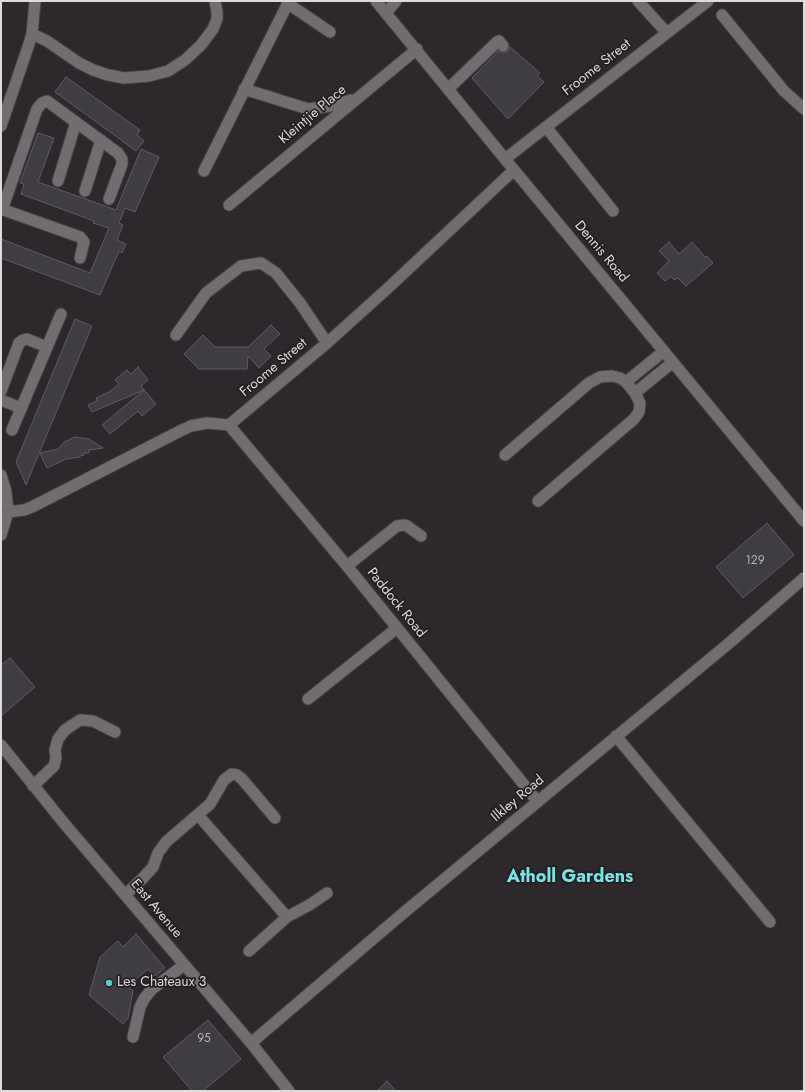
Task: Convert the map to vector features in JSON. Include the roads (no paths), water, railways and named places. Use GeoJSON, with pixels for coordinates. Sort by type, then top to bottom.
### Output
{"type":"FeatureCollection","features":[{"type":"Feature","properties":{"kind":"street"},"geometry":{"type":"LineString","coordinates":[[1,126],[32,34],[35,1]]}},
{"type":"Feature","properties":{"kind":"street"},"geometry":{"type":"LineString","coordinates":[[32,34],[47,41],[80,63],[108,76],[124,78],[149,76],[168,71],[185,60],[201,45],[213,29],[217,18],[215,1]]}},
{"type":"Feature","properties":{"kind":"street","name":"Dennis Road"},"geometry":{"type":"LineString","coordinates":[[376,1],[504,159],[804,521]]}},
{"type":"Feature","properties":{"kind":"street"},"geometry":{"type":"LineString","coordinates":[[386,13],[396,1]]}},
{"type":"Feature","properties":{"kind":"street"},"geometry":{"type":"LineString","coordinates":[[638,1],[667,33]]}},
{"type":"Feature","properties":{"kind":"street","name":"Froome Street"},"geometry":{"type":"LineString","coordinates":[[504,159],[708,1]]}},
{"type":"Feature","properties":{"kind":"street"},"geometry":{"type":"LineString","coordinates":[[204,170],[288,2],[330,32]]}},
{"type":"Feature","properties":{"kind":"street"},"geometry":{"type":"LineString","coordinates":[[722,15],[784,91],[804,109]]}},
{"type":"Feature","properties":{"kind":"street"},"geometry":{"type":"LineString","coordinates":[[448,89],[483,61],[497,42],[499,41],[503,46]]}},
{"type":"Feature","properties":{"kind":"street","name":"Kleintjie Place"},"geometry":{"type":"LineString","coordinates":[[229,205],[416,49]]}},
{"type":"Feature","properties":{"kind":"street"},"geometry":{"type":"LineString","coordinates":[[244,89],[308,109],[330,106],[358,98]]}},
{"type":"Feature","properties":{"kind":"street"},"geometry":{"type":"LineString","coordinates":[[80,258],[84,242],[80,237],[2,209],[37,109],[42,103],[48,101],[118,153],[122,158],[122,164],[109,199]]}},
{"type":"Feature","properties":{"kind":"street"},"geometry":{"type":"LineString","coordinates":[[58,182],[76,122]]}},
{"type":"Feature","properties":{"kind":"street"},"geometry":{"type":"LineString","coordinates":[[546,127],[613,211]]}},
{"type":"Feature","properties":{"kind":"street"},"geometry":{"type":"LineString","coordinates":[[85,190],[101,140]]}},
{"type":"Feature","properties":{"kind":"street","name":"Froome Street"},"geometry":{"type":"LineString","coordinates":[[229,425],[327,343],[411,268],[514,170]]}},
{"type":"Feature","properties":{"kind":"street"},"geometry":{"type":"LineString","coordinates":[[176,335],[206,293],[241,266],[261,263],[276,273],[300,303],[327,343]]}},
{"type":"Feature","properties":{"kind":"street"},"geometry":{"type":"LineString","coordinates":[[12,430],[61,314]]}},
{"type":"Feature","properties":{"kind":"street"},"geometry":{"type":"LineString","coordinates":[[1,391],[19,344],[23,340],[47,347]]}},
{"type":"Feature","properties":{"kind":"street"},"geometry":{"type":"LineString","coordinates":[[626,382],[664,351]]}},
{"type":"Feature","properties":{"kind":"street"},"geometry":{"type":"LineString","coordinates":[[635,393],[673,362]]}},
{"type":"Feature","properties":{"kind":"street"},"geometry":{"type":"LineString","coordinates":[[505,455],[594,380],[600,377],[612,376],[620,378],[626,382],[635,393],[640,403],[639,412],[634,419],[538,500]]}},
{"type":"Feature","properties":{"kind":"street"},"geometry":{"type":"LineString","coordinates":[[1,400],[21,408]]}},
{"type":"Feature","properties":{"kind":"street"},"geometry":{"type":"LineString","coordinates":[[8,512],[24,510],[32,507],[191,426],[199,424],[229,425]]}},
{"type":"Feature","properties":{"kind":"street","name":"Paddock Road"},"geometry":{"type":"LineString","coordinates":[[229,425],[347,566],[538,802]]}},
{"type":"Feature","properties":{"kind":"street"},"geometry":{"type":"LineString","coordinates":[[1,475],[6,492],[8,512],[1,536]]}},
{"type":"Feature","properties":{"kind":"street"},"geometry":{"type":"LineString","coordinates":[[347,566],[397,526],[407,526],[421,536]]}},
{"type":"Feature","properties":{"kind":"street","name":"Ilkley Road"},"geometry":{"type":"LineString","coordinates":[[251,1043],[401,915],[728,644],[804,578]]}},
{"type":"Feature","properties":{"kind":"street"},"geometry":{"type":"LineString","coordinates":[[308,699],[397,628]]}},
{"type":"Feature","properties":{"kind":"street"},"geometry":{"type":"LineString","coordinates":[[33,786],[54,766],[56,758],[55,750],[58,738],[65,730],[80,720],[93,721],[115,732]]}},
{"type":"Feature","properties":{"kind":"street"},"geometry":{"type":"LineString","coordinates":[[616,736],[770,922]]}},
{"type":"Feature","properties":{"kind":"street","name":"East Avenue"},"geometry":{"type":"LineString","coordinates":[[1,745],[33,786],[251,1043],[289,1091]]}},
{"type":"Feature","properties":{"kind":"street"},"geometry":{"type":"LineString","coordinates":[[125,895],[153,867],[158,853],[166,842],[210,804],[224,780],[232,774],[242,779],[275,818]]}},
{"type":"Feature","properties":{"kind":"street"},"geometry":{"type":"LineString","coordinates":[[198,815],[287,917]]}},
{"type":"Feature","properties":{"kind":"street"},"geometry":{"type":"LineString","coordinates":[[249,951],[287,917],[327,894]]}},
{"type":"Feature","properties":{"kind":"street"},"geometry":{"type":"LineString","coordinates":[[132,1037],[140,1007],[144,999],[152,989],[184,965]]}},
{"type":"Feature","properties":{"kind":"place","name":"Les Chateaux 3"},"geometry":{"type":"Point","coordinates":[109,983]}},
{"type":"Feature","properties":{"kind":"district","name":"Atholl Gardens"},"geometry":{"type":"Point","coordinates":[570,878]}}]}
